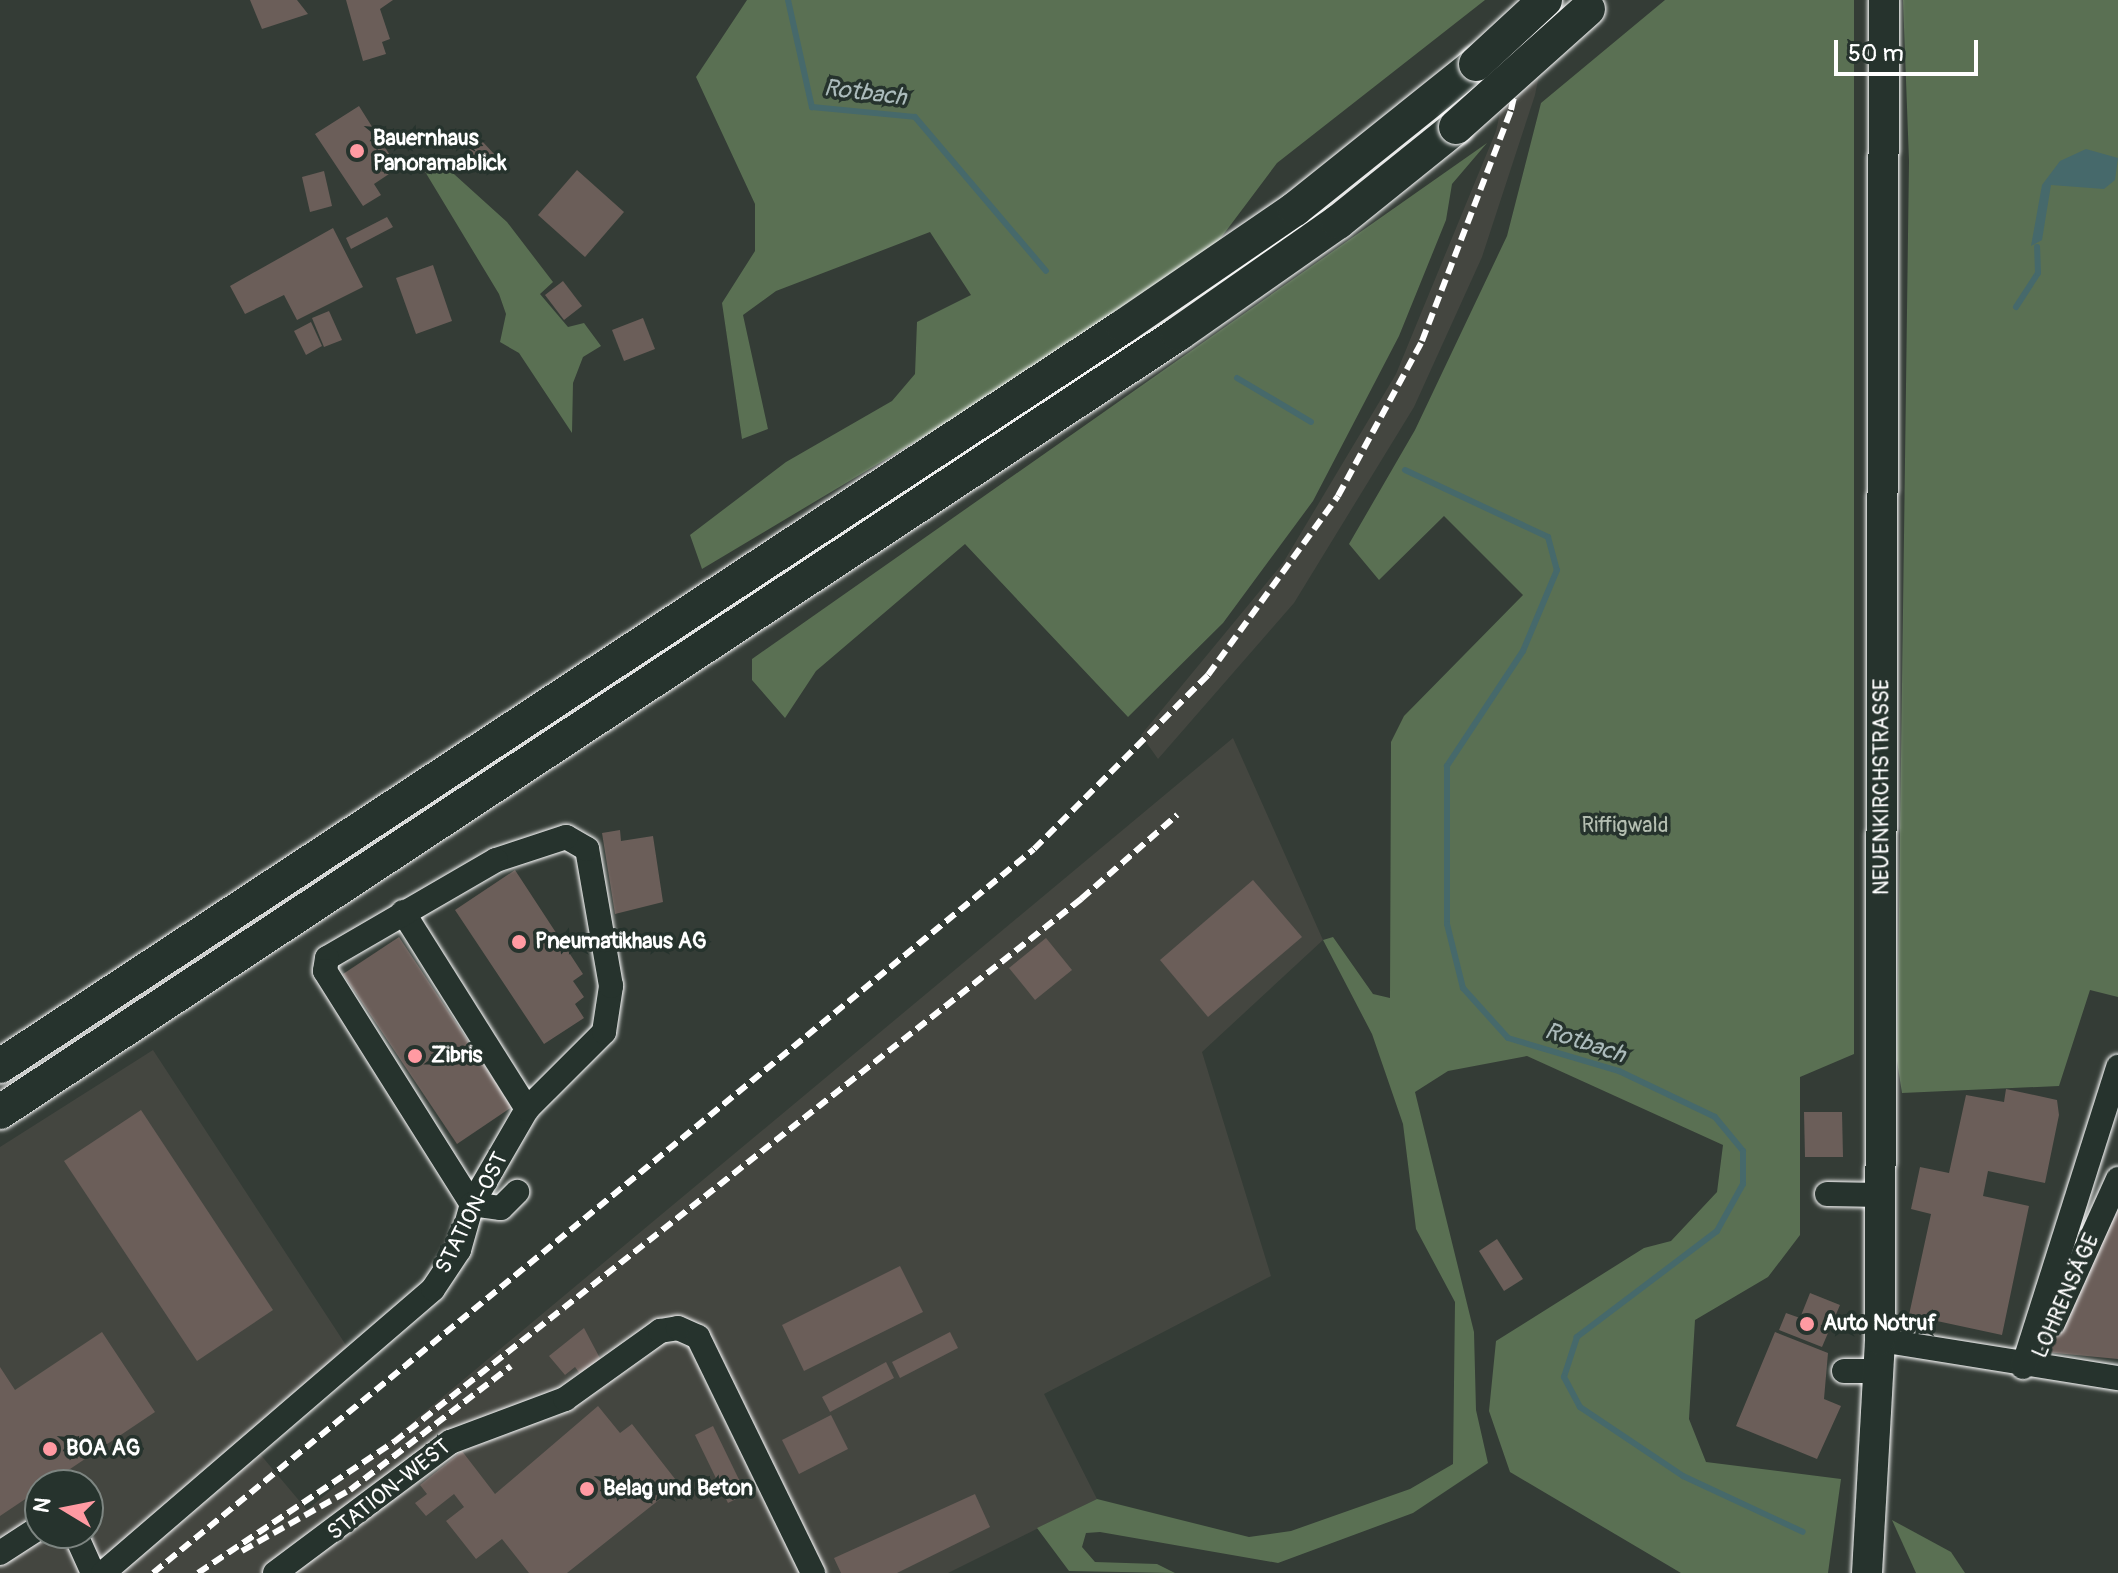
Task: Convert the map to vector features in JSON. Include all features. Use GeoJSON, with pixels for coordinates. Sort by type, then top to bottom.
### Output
{"type":"FeatureCollection","features":[{"type":"Feature","properties":{"kind":"highway"},"geometry":{"type":"LineString","coordinates":[[0,1066],[973,425],[1295,209],[1476,64],[1545,0]]}},
{"type":"Feature","properties":{"kind":"highway"},"geometry":{"type":"LineString","coordinates":[[0,1112],[995,456],[1314,239],[1456,127],[1592,4]]}},
{"type":"Feature","properties":{"kind":"main road","name":"NEUENKIRCHSTRASSE"},"geometry":{"type":"LineString","coordinates":[[1867,1573],[1880,1340],[1884,0]]}},
{"type":"Feature","properties":{"kind":"street","name":"STATION-OST"},"geometry":{"type":"LineString","coordinates":[[103,1573],[433,1289],[459,1250],[472,1204],[527,1109],[604,1032],[611,986],[587,849],[566,837],[510,855],[403,912]]}},
{"type":"Feature","properties":{"kind":"street"},"geometry":{"type":"LineString","coordinates":[[517,1192],[501,1208],[472,1204],[325,971],[327,958],[403,912],[527,1109]]}},
{"type":"Feature","properties":{"kind":"street"},"geometry":{"type":"LineString","coordinates":[[2029,1368],[2118,1067]]}},
{"type":"Feature","properties":{"kind":"street","name":"LOHRENSÄGE"},"geometry":{"type":"LineString","coordinates":[[2029,1368],[2118,1179]]}},
{"type":"Feature","properties":{"kind":"street"},"geometry":{"type":"LineString","coordinates":[[1827,1194],[1881,1195]]}},
{"type":"Feature","properties":{"kind":"street","name":"STATION-WEST"},"geometry":{"type":"LineString","coordinates":[[275,1573],[450,1442],[565,1399],[660,1331],[678,1328],[698,1337],[813,1573]]}},
{"type":"Feature","properties":{"kind":"street"},"geometry":{"type":"LineString","coordinates":[[1880,1340],[2029,1368],[2112,1375]]}},
{"type":"Feature","properties":{"kind":"street"},"geometry":{"type":"LineString","coordinates":[[1844,1371],[1879,1371]]}},
{"type":"Feature","properties":{"kind":"street"},"geometry":{"type":"LineString","coordinates":[[0,1553],[24,1537]]}},
{"type":"Feature","properties":{"kind":"street"},"geometry":{"type":"LineString","coordinates":[[82,1549],[93,1573]]}},
{"type":"Feature","properties":{"kind":"shaded area"},"geometry":{"type":"Polygon","coordinates":[[[1525,0],[1554,0],[1535,95],[1482,257],[1414,407],[1294,603],[1158,759],[1141,735],[1283,563],[1396,374],[1496,131],[1525,0]]]}},
{"type":"Feature","properties":{"kind":"shaded area"},"geometry":{"type":"Polygon","coordinates":[[[1233,738],[1323,940],[1202,1052],[1271,1276],[1044,1394],[1097,1499],[948,1573],[0,1573],[0,1147],[153,1050],[359,1365],[260,1454],[307,1510],[1233,738]]]}},
{"type":"Feature","properties":{"kind":"green space"},"geometry":{"type":"Polygon","coordinates":[[[747,0],[1485,0],[1277,163],[1214,247],[960,415],[702,569],[690,535],[786,462],[892,401],[915,374],[917,322],[971,295],[930,232],[776,291],[743,315],[768,429],[742,439],[722,303],[755,251],[755,204],[696,77],[747,0]]]}},
{"type":"Feature","properties":{"kind":"green space","name":"Riffigwald"},"geometry":{"type":"Polygon","coordinates":[[[1665,0],[1854,0],[1854,1054],[1800,1077],[1800,1235],[1768,1277],[1695,1320],[1689,1419],[1706,1462],[1841,1479],[1828,1573],[1681,1573],[1510,1472],[1489,1411],[1496,1341],[1644,1248],[1671,1241],[1717,1192],[1723,1145],[1527,1056],[1448,1071],[1415,1092],[1474,1332],[1476,1410],[1488,1463],[1413,1513],[1278,1563],[1100,1532],[1086,1533],[1082,1547],[1095,1562],[1157,1564],[1175,1573],[1069,1571],[1037,1528],[1097,1499],[1249,1537],[1291,1531],[1410,1489],[1453,1464],[1455,1302],[1416,1229],[1403,1124],[1372,1034],[1323,940],[1333,937],[1373,994],[1390,998],[1391,742],[1404,716],[1523,595],[1444,516],[1379,580],[1349,544],[1415,430],[1507,236],[1541,103],[1665,0]]]}},
{"type":"Feature","properties":{"kind":"green space"},"geometry":{"type":"Polygon","coordinates":[[[1903,0],[2118,0],[2118,997],[2090,990],[2059,1086],[1902,1093],[1897,1061],[1909,161],[1903,0]]]}},
{"type":"Feature","properties":{"kind":"green space"},"geometry":{"type":"Polygon","coordinates":[[[1487,143],[1452,184],[1446,220],[1399,336],[1313,501],[1223,623],[1128,717],[965,544],[816,671],[785,718],[752,680],[752,659],[1487,143]]]}},
{"type":"Feature","properties":{"kind":"green space"},"geometry":{"type":"Polygon","coordinates":[[[434,156],[507,222],[553,282],[540,294],[568,327],[584,323],[601,346],[583,357],[573,383],[572,433],[519,353],[500,342],[506,314],[499,294],[421,165],[434,156]]]}},
{"type":"Feature","properties":{"kind":"green space"},"geometry":{"type":"Polygon","coordinates":[[[1892,1520],[1951,1552],[1965,1573],[1916,1573],[1892,1520]]]}},
{"type":"Feature","properties":{"kind":"water"},"geometry":{"type":"Polygon","coordinates":[[[2086,149],[2118,158],[2115,180],[2104,189],[2051,185],[2042,240],[2031,246],[2042,185],[2060,161],[2086,149]]]}},
{"type":"Feature","properties":{"kind":"building"},"geometry":{"type":"Polygon","coordinates":[[[250,0],[297,0],[308,14],[262,29],[250,0]]]}},
{"type":"Feature","properties":{"kind":"building"},"geometry":{"type":"Polygon","coordinates":[[[346,0],[393,0],[380,9],[390,39],[382,42],[386,54],[363,61],[346,0]]]}},
{"type":"Feature","properties":{"kind":"building","name":"Bauernhaus Panoramablick"},"geometry":{"type":"Polygon","coordinates":[[[359,106],[398,168],[374,184],[381,195],[363,206],[315,134],[359,106]]]}},
{"type":"Feature","properties":{"kind":"building"},"geometry":{"type":"Polygon","coordinates":[[[480,139],[497,157],[479,174],[462,157],[480,139]]]}},
{"type":"Feature","properties":{"kind":"building"},"geometry":{"type":"Polygon","coordinates":[[[577,170],[624,212],[585,257],[538,215],[577,170]]]}},
{"type":"Feature","properties":{"kind":"building"},"geometry":{"type":"Polygon","coordinates":[[[324,171],[332,206],[310,212],[302,177],[324,171]]]}},
{"type":"Feature","properties":{"kind":"building"},"geometry":{"type":"Polygon","coordinates":[[[387,217],[393,227],[351,249],[346,238],[387,217]]]}},
{"type":"Feature","properties":{"kind":"building"},"geometry":{"type":"Polygon","coordinates":[[[333,228],[363,287],[297,320],[284,295],[245,314],[230,286],[333,228]]]}},
{"type":"Feature","properties":{"kind":"building"},"geometry":{"type":"Polygon","coordinates":[[[433,265],[452,321],[416,334],[396,278],[433,265]]]}},
{"type":"Feature","properties":{"kind":"building"},"geometry":{"type":"Polygon","coordinates":[[[563,281],[582,306],[564,320],[545,295],[563,281]]]}},
{"type":"Feature","properties":{"kind":"building"},"geometry":{"type":"Polygon","coordinates":[[[329,311],[342,340],[324,347],[312,318],[329,311]]]}},
{"type":"Feature","properties":{"kind":"building"},"geometry":{"type":"Polygon","coordinates":[[[643,318],[655,349],[624,361],[612,330],[643,318]]]}},
{"type":"Feature","properties":{"kind":"building"},"geometry":{"type":"Polygon","coordinates":[[[311,322],[322,346],[306,355],[294,331],[311,322]]]}},
{"type":"Feature","properties":{"kind":"building"},"geometry":{"type":"Polygon","coordinates":[[[620,830],[621,841],[653,836],[663,902],[615,914],[602,833],[620,830]]]}},
{"type":"Feature","properties":{"kind":"building","name":"Pneumatikhaus AG"},"geometry":{"type":"Polygon","coordinates":[[[515,870],[583,974],[573,981],[584,997],[575,1004],[584,1018],[544,1044],[455,910],[515,870]]]}},
{"type":"Feature","properties":{"kind":"building"},"geometry":{"type":"Polygon","coordinates":[[[1253,880],[1302,937],[1208,1017],[1160,960],[1253,880]]]}},
{"type":"Feature","properties":{"kind":"building"},"geometry":{"type":"Polygon","coordinates":[[[399,937],[512,1107],[457,1144],[343,974],[399,937]]]}},
{"type":"Feature","properties":{"kind":"building"},"geometry":{"type":"Polygon","coordinates":[[[1046,938],[1072,970],[1035,1000],[1009,968],[1046,938]]]}},
{"type":"Feature","properties":{"kind":"building"},"geometry":{"type":"Polygon","coordinates":[[[2006,1089],[2057,1100],[2059,1115],[2045,1183],[1988,1171],[1983,1196],[2029,1206],[2002,1335],[1909,1315],[1931,1214],[1911,1209],[1920,1167],[1949,1173],[1966,1095],[2004,1102],[2006,1089]]]}},
{"type":"Feature","properties":{"kind":"building"},"geometry":{"type":"Polygon","coordinates":[[[141,1110],[273,1310],[197,1361],[64,1161],[141,1110]]]}},
{"type":"Feature","properties":{"kind":"building"},"geometry":{"type":"Polygon","coordinates":[[[1804,1112],[1842,1112],[1843,1157],[1805,1157],[1804,1112]]]}},
{"type":"Feature","properties":{"kind":"building"},"geometry":{"type":"Polygon","coordinates":[[[2118,1201],[2118,1359],[2045,1352],[2084,1262],[2118,1201]]]}},
{"type":"Feature","properties":{"kind":"building"},"geometry":{"type":"Polygon","coordinates":[[[1497,1239],[1523,1279],[1504,1291],[1479,1251],[1497,1239]]]}},
{"type":"Feature","properties":{"kind":"building"},"geometry":{"type":"Polygon","coordinates":[[[900,1266],[923,1312],[804,1371],[782,1325],[900,1266]]]}},
{"type":"Feature","properties":{"kind":"building","name":"Auto Notruf"},"geometry":{"type":"Polygon","coordinates":[[[1810,1293],[1840,1305],[1822,1347],[1779,1330],[1786,1313],[1800,1318],[1810,1293]]]}},
{"type":"Feature","properties":{"kind":"building"},"geometry":{"type":"Polygon","coordinates":[[[584,1328],[603,1364],[584,1379],[575,1367],[565,1375],[549,1356],[584,1328]]]}},
{"type":"Feature","properties":{"kind":"building","name":"BOA AG"},"geometry":{"type":"Polygon","coordinates":[[[102,1332],[155,1412],[70,1469],[24,1469],[24,1500],[0,1516],[0,1367],[15,1390],[102,1332]]]}},
{"type":"Feature","properties":{"kind":"building"},"geometry":{"type":"Polygon","coordinates":[[[950,1332],[958,1348],[900,1378],[892,1362],[950,1332]]]}},
{"type":"Feature","properties":{"kind":"building"},"geometry":{"type":"Polygon","coordinates":[[[1775,1332],[1828,1353],[1824,1399],[1841,1406],[1817,1459],[1736,1426],[1775,1332]]]}},
{"type":"Feature","properties":{"kind":"building"},"geometry":{"type":"Polygon","coordinates":[[[886,1362],[894,1378],[830,1412],[822,1397],[886,1362]]]}},
{"type":"Feature","properties":{"kind":"building","name":"Belag und Beton"},"geometry":{"type":"Polygon","coordinates":[[[598,1406],[620,1433],[632,1424],[679,1484],[567,1573],[529,1573],[502,1539],[476,1559],[446,1521],[464,1507],[454,1494],[426,1516],[415,1503],[427,1494],[420,1485],[462,1451],[495,1494],[598,1406]]]}},
{"type":"Feature","properties":{"kind":"building"},"geometry":{"type":"Polygon","coordinates":[[[831,1415],[848,1449],[799,1474],[782,1440],[831,1415]]]}},
{"type":"Feature","properties":{"kind":"building"},"geometry":{"type":"Polygon","coordinates":[[[713,1426],[746,1494],[728,1503],[695,1435],[713,1426]]]}},
{"type":"Feature","properties":{"kind":"building"},"geometry":{"type":"Polygon","coordinates":[[[975,1494],[990,1527],[897,1573],[841,1573],[834,1558],[975,1494]]]}},
{"type":"Feature","properties":{"kind":"waterway","name":"Rotbach"},"geometry":{"type":"LineString","coordinates":[[788,0],[812,107],[915,117],[1046,271]]}},
{"type":"Feature","properties":{"kind":"waterway"},"geometry":{"type":"LineString","coordinates":[[2016,307],[2038,273],[2037,247]]}},
{"type":"Feature","properties":{"kind":"waterway","name":"Rotbach"},"geometry":{"type":"LineString","coordinates":[[1237,378],[1311,422]]}},
{"type":"Feature","properties":{"kind":"waterway","name":"Rotbach"},"geometry":{"type":"LineString","coordinates":[[1405,470],[1548,537],[1557,570],[1523,651],[1447,766],[1447,924],[1463,988],[1508,1038],[1619,1071],[1715,1117],[1743,1151],[1743,1184],[1717,1231],[1577,1337],[1564,1377],[1580,1407],[1683,1476],[1803,1532]]}},
{"type":"Feature","properties":{"kind":"railway"},"geometry":{"type":"LineString","coordinates":[[153,1573],[1034,849],[1208,675],[1338,496],[1422,341],[1511,110],[1536,0]]}},
{"type":"Feature","properties":{"kind":"railway"},"geometry":{"type":"LineString","coordinates":[[198,1573],[394,1442],[1081,899],[1177,815]]}},
{"type":"Feature","properties":{"kind":"railway"},"geometry":{"type":"LineString","coordinates":[[242,1551],[350,1490],[511,1366]]}},
{"type":"Feature","properties":{"kind":"place","name":"Bauernhaus Panoramablick"},"geometry":{"type":"Point","coordinates":[357,151]}},
{"type":"Feature","properties":{"kind":"place","name":"Pneumatikhaus AG"},"geometry":{"type":"Point","coordinates":[519,942]}},
{"type":"Feature","properties":{"kind":"place","name":"Zibris"},"geometry":{"type":"Point","coordinates":[415,1056]}},
{"type":"Feature","properties":{"kind":"place","name":"Auto Notruf"},"geometry":{"type":"Point","coordinates":[1807,1324]}},
{"type":"Feature","properties":{"kind":"place","name":"BOA AG"},"geometry":{"type":"Point","coordinates":[50,1449]}},
{"type":"Feature","properties":{"kind":"place","name":"Belag und Beton"},"geometry":{"type":"Point","coordinates":[587,1489]}}]}
